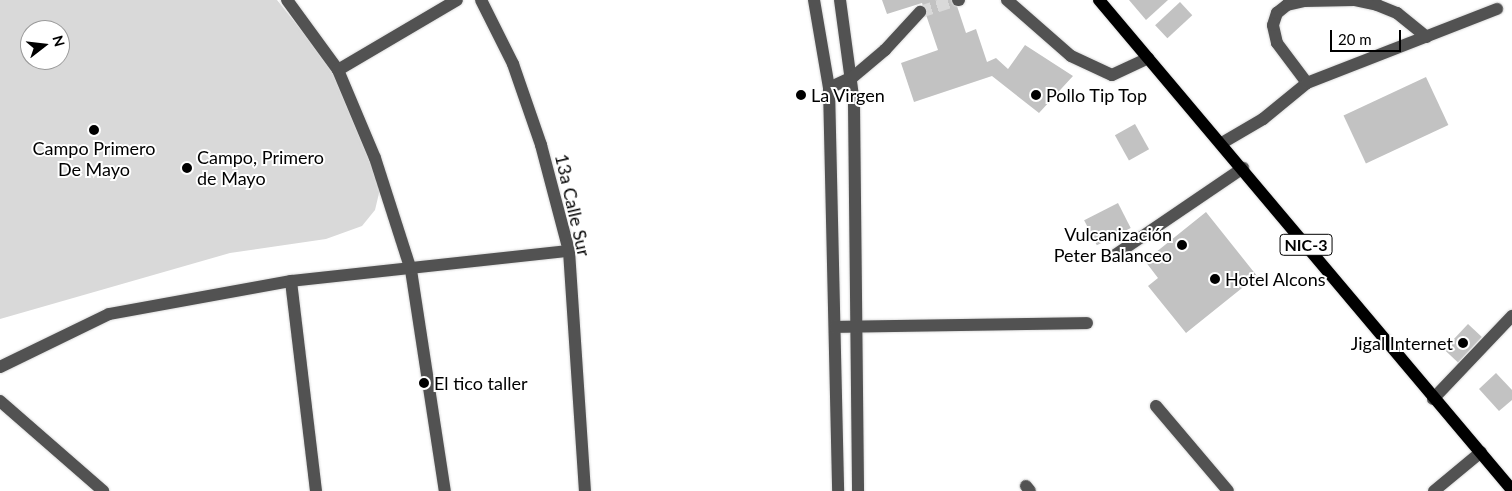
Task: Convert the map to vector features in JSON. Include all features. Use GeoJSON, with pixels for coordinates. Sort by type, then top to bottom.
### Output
{"type":"FeatureCollection","features":[{"type":"Feature","properties":{"kind":"main road","name":"NIC-3"},"geometry":{"type":"LineString","coordinates":[[1099,0],[1243,168],[1433,400],[1481,452],[1512,490]]}},
{"type":"Feature","properties":{"kind":"street"},"geometry":{"type":"LineString","coordinates":[[287,0],[338,70],[374,158],[411,270],[445,491]]}},
{"type":"Feature","properties":{"kind":"street"},"geometry":{"type":"LineString","coordinates":[[338,70],[457,0]]}},
{"type":"Feature","properties":{"kind":"street","name":"13a Calle Sur"},"geometry":{"type":"LineString","coordinates":[[481,0],[516,73],[541,145],[569,252],[585,491]]}},
{"type":"Feature","properties":{"kind":"street"},"geometry":{"type":"LineString","coordinates":[[814,0],[829,88],[838,491]]}},
{"type":"Feature","properties":{"kind":"street"},"geometry":{"type":"LineString","coordinates":[[840,0],[853,78],[858,491]]}},
{"type":"Feature","properties":{"kind":"street"},"geometry":{"type":"LineString","coordinates":[[1007,0],[1071,56],[1112,75],[1148,58]]}},
{"type":"Feature","properties":{"kind":"street"},"geometry":{"type":"LineString","coordinates":[[1307,83],[1276,43],[1273,25],[1278,13],[1288,5],[1304,0],[1346,0],[1377,5],[1397,13],[1427,37]]}},
{"type":"Feature","properties":{"kind":"street"},"geometry":{"type":"LineString","coordinates":[[1222,143],[1263,119],[1307,83],[1497,9]]}},
{"type":"Feature","properties":{"kind":"street"},"geometry":{"type":"LineString","coordinates":[[829,88],[853,78],[885,50],[920,12]]}},
{"type":"Feature","properties":{"kind":"street"},"geometry":{"type":"LineString","coordinates":[[1115,255],[1243,168]]}},
{"type":"Feature","properties":{"kind":"street"},"geometry":{"type":"LineString","coordinates":[[0,367],[109,314],[291,281],[411,270],[569,252]]}},
{"type":"Feature","properties":{"kind":"street"},"geometry":{"type":"LineString","coordinates":[[291,281],[316,491]]}},
{"type":"Feature","properties":{"kind":"street"},"geometry":{"type":"LineString","coordinates":[[1433,400],[1512,316]]}},
{"type":"Feature","properties":{"kind":"street"},"geometry":{"type":"LineString","coordinates":[[835,327],[856,329],[1087,323]]}},
{"type":"Feature","properties":{"kind":"street"},"geometry":{"type":"LineString","coordinates":[[0,401],[103,491]]}},
{"type":"Feature","properties":{"kind":"street"},"geometry":{"type":"LineString","coordinates":[[1156,406],[1228,491]]}},
{"type":"Feature","properties":{"kind":"street"},"geometry":{"type":"LineString","coordinates":[[1434,491],[1481,452]]}},
{"type":"Feature","properties":{"kind":"shaded area","name":"Campo, Primero de Mayo"},"geometry":{"type":"Polygon","coordinates":[[[0,0],[277,0],[330,66],[367,147],[380,189],[375,210],[362,226],[326,239],[230,253],[0,319],[0,0]]]}},
{"type":"Feature","properties":{"kind":"building"},"geometry":{"type":"Polygon","coordinates":[[[882,0],[955,0],[966,33],[976,29],[987,62],[996,58],[1008,69],[1025,45],[1073,76],[1039,113],[992,76],[914,102],[901,63],[938,50],[922,3],[887,14],[882,0]]]}},
{"type":"Feature","properties":{"kind":"building"},"geometry":{"type":"Polygon","coordinates":[[[1129,0],[1168,0],[1146,20],[1129,0]]]}},
{"type":"Feature","properties":{"kind":"building"},"geometry":{"type":"Polygon","coordinates":[[[1180,2],[1192,15],[1167,38],[1155,25],[1180,2]]]}},
{"type":"Feature","properties":{"kind":"building"},"geometry":{"type":"Polygon","coordinates":[[[1426,77],[1448,125],[1366,163],[1344,115],[1426,77]]]}},
{"type":"Feature","properties":{"kind":"building"},"geometry":{"type":"Polygon","coordinates":[[[1135,124],[1149,149],[1129,161],[1115,135],[1135,124]]]}},
{"type":"Feature","properties":{"kind":"building"},"geometry":{"type":"Polygon","coordinates":[[[1118,203],[1131,228],[1097,245],[1084,220],[1118,203]]]}},
{"type":"Feature","properties":{"kind":"building"},"geometry":{"type":"Polygon","coordinates":[[[1206,212],[1257,276],[1186,333],[1148,286],[1158,278],[1145,261],[1206,212]]]}},
{"type":"Feature","properties":{"kind":"building","name":"Jigal Internet"},"geometry":{"type":"Polygon","coordinates":[[[1468,324],[1482,337],[1458,363],[1444,350],[1468,324]]]}},
{"type":"Feature","properties":{"kind":"building"},"geometry":{"type":"Polygon","coordinates":[[[1496,373],[1512,390],[1512,400],[1499,411],[1479,389],[1496,373]]]}},
{"type":"Feature","properties":{"kind":"tunnel"},"geometry":{"type":"LineString","coordinates":[[920,12],[958,0]]}},
{"type":"Feature","properties":{"kind":"place","name":"La Virgen"},"geometry":{"type":"Point","coordinates":[801,95]}},
{"type":"Feature","properties":{"kind":"place","name":"Pollo Tip Top"},"geometry":{"type":"Point","coordinates":[1036,95]}},
{"type":"Feature","properties":{"kind":"place","name":"Campo Primero De Mayo"},"geometry":{"type":"Point","coordinates":[94,130]}},
{"type":"Feature","properties":{"kind":"place","name":"Campo, Primero de Mayo"},"geometry":{"type":"Point","coordinates":[187,168]}},
{"type":"Feature","properties":{"kind":"place","name":"Vulcanización Peter Balanceo"},"geometry":{"type":"Point","coordinates":[1182,245]}},
{"type":"Feature","properties":{"kind":"place","name":"Hotel Alcons"},"geometry":{"type":"Point","coordinates":[1215,279]}},
{"type":"Feature","properties":{"kind":"place","name":"Jigal Internet"},"geometry":{"type":"Point","coordinates":[1463,343]}},
{"type":"Feature","properties":{"kind":"place","name":"El tico taller"},"geometry":{"type":"Point","coordinates":[424,383]}}]}
